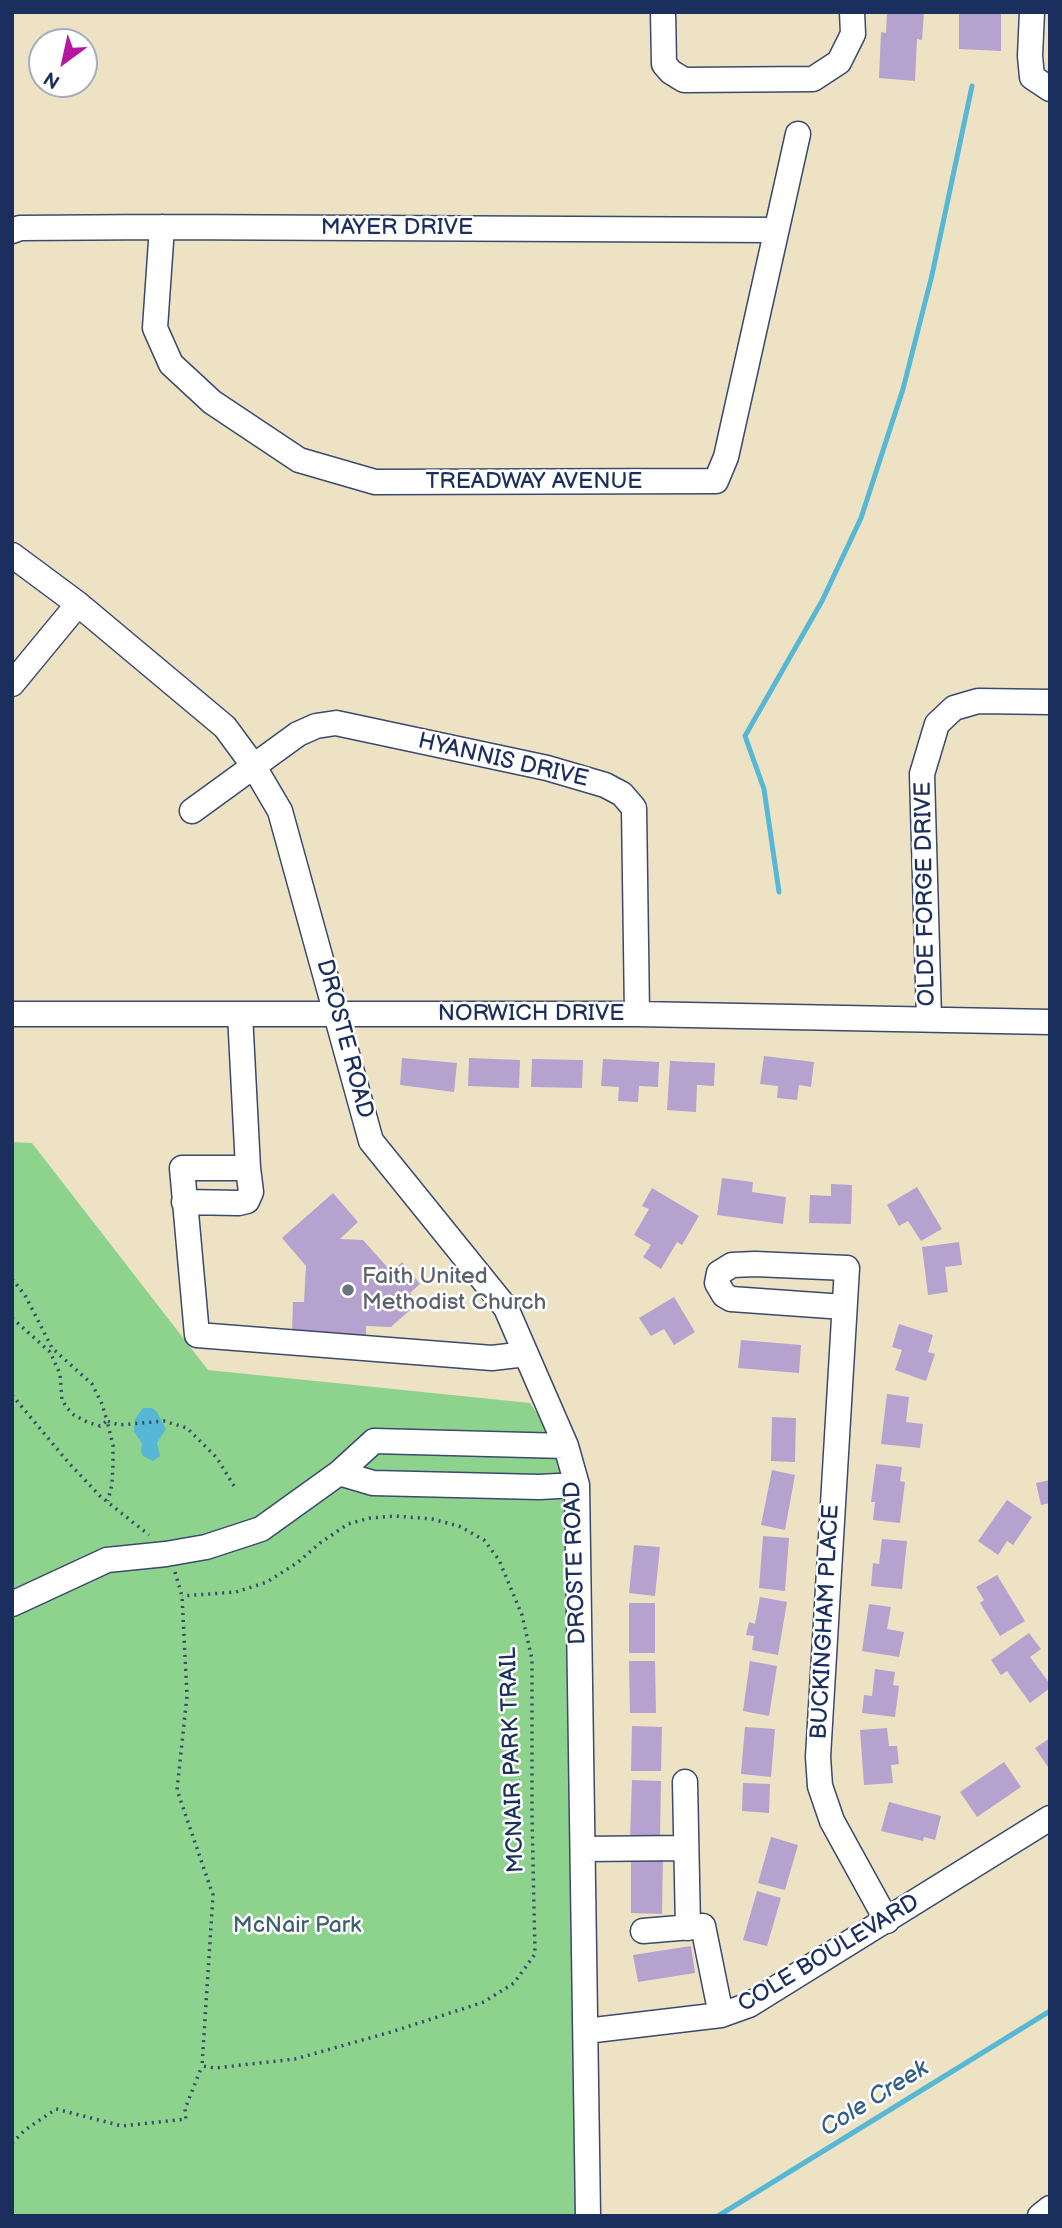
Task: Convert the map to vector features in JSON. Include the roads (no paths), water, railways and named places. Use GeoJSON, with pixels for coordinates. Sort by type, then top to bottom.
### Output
{"type":"FeatureCollection","features":[{"type":"Feature","properties":{"kind":"street"},"geometry":{"type":"LineString","coordinates":[[663,12],[664,64],[684,80],[813,79],[839,62],[853,33],[852,12]]}},
{"type":"Feature","properties":{"kind":"street"},"geometry":{"type":"LineString","coordinates":[[1032,12],[1032,77],[1050,89]]}},
{"type":"Feature","properties":{"kind":"street","name":"TREADWAY AVENUE"},"geometry":{"type":"LineString","coordinates":[[162,227],[155,328],[171,364],[212,402],[299,460],[375,482],[716,481],[726,457],[798,134]]}},
{"type":"Feature","properties":{"kind":"street","name":"MAYER DRIVE"},"geometry":{"type":"LineString","coordinates":[[14,225],[775,230]]}},
{"type":"Feature","properties":{"kind":"street","name":"DROSTE ROAD"},"geometry":{"type":"LineString","coordinates":[[12,555],[78,604],[225,727],[253,765],[280,811],[372,1141],[506,1308],[566,1446],[577,1485],[588,2216]]}},
{"type":"Feature","properties":{"kind":"street"},"geometry":{"type":"LineString","coordinates":[[12,684],[78,604]]}},
{"type":"Feature","properties":{"kind":"street","name":"OLDE FORGE DRIVE"},"geometry":{"type":"LineString","coordinates":[[929,1018],[922,774],[937,724],[954,708],[978,701],[1050,702]]}},
{"type":"Feature","properties":{"kind":"street","name":"HYANNIS DRIVE"},"geometry":{"type":"LineString","coordinates":[[192,811],[298,734],[316,726],[336,723],[547,768],[605,785],[622,794],[634,808],[638,1014]]}},
{"type":"Feature","properties":{"kind":"street","name":"NORWICH DRIVE"},"geometry":{"type":"LineString","coordinates":[[12,1014],[638,1014],[1050,1022]]}},
{"type":"Feature","properties":{"kind":"street"},"geometry":{"type":"LineString","coordinates":[[184,1202],[239,1203],[247,1200],[251,1192],[240,1014]]}},
{"type":"Feature","properties":{"kind":"street"},"geometry":{"type":"LineString","coordinates":[[248,1168],[182,1168],[197,1335],[492,1358],[526,1354]]}},
{"type":"Feature","properties":{"kind":"street","name":"BUCKINGHAM PLACE"},"geometry":{"type":"LineString","coordinates":[[844,1307],[730,1299],[724,1295],[717,1283],[719,1273],[732,1265],[755,1264],[847,1268],[818,1758],[820,1786],[832,1821],[887,1921]]}},
{"type":"Feature","properties":{"kind":"street"},"geometry":{"type":"LineString","coordinates":[[12,1604],[107,1560],[206,1547],[261,1529],[339,1473],[374,1441],[566,1446]]}},
{"type":"Feature","properties":{"kind":"street"},"geometry":{"type":"LineString","coordinates":[[339,1473],[373,1483],[577,1485]]}},
{"type":"Feature","properties":{"kind":"street"},"geometry":{"type":"LineString","coordinates":[[684,1782],[688,1928]]}},
{"type":"Feature","properties":{"kind":"street","name":"COLE BOULEVARD"},"geometry":{"type":"LineString","coordinates":[[586,2031],[721,2015],[749,2005],[1050,1818]]}},
{"type":"Feature","properties":{"kind":"street"},"geometry":{"type":"LineString","coordinates":[[583,1849],[686,1848]]}},
{"type":"Feature","properties":{"kind":"street"},"geometry":{"type":"LineString","coordinates":[[643,1931],[703,1926],[721,2015]]}},
{"type":"Feature","properties":{"kind":"street"},"geometry":{"type":"LineString","coordinates":[[1040,2216],[1050,2208]]}},
{"type":"Feature","properties":{"kind":"water"},"geometry":{"type":"Polygon","coordinates":[[[143,1408],[152,1408],[157,1412],[166,1429],[157,1443],[160,1456],[153,1461],[143,1456],[142,1443],[134,1432],[135,1419],[143,1408]]]}},
{"type":"Feature","properties":{"kind":"waterway"},"geometry":{"type":"LineString","coordinates":[[779,892],[764,789],[745,736],[822,601],[861,518],[903,389],[932,275],[972,86]]}},
{"type":"Feature","properties":{"kind":"waterway","name":"Cole Creek"},"geometry":{"type":"LineString","coordinates":[[718,2216],[1050,2011]]}},
{"type":"Feature","properties":{"kind":"place","name":"Faith United Methodist Church"},"geometry":{"type":"Point","coordinates":[348,1290]}},
{"type":"Feature","properties":{"kind":"park label","name":"McNair Park"},"geometry":{"type":"Point","coordinates":[297,1926]}}]}
